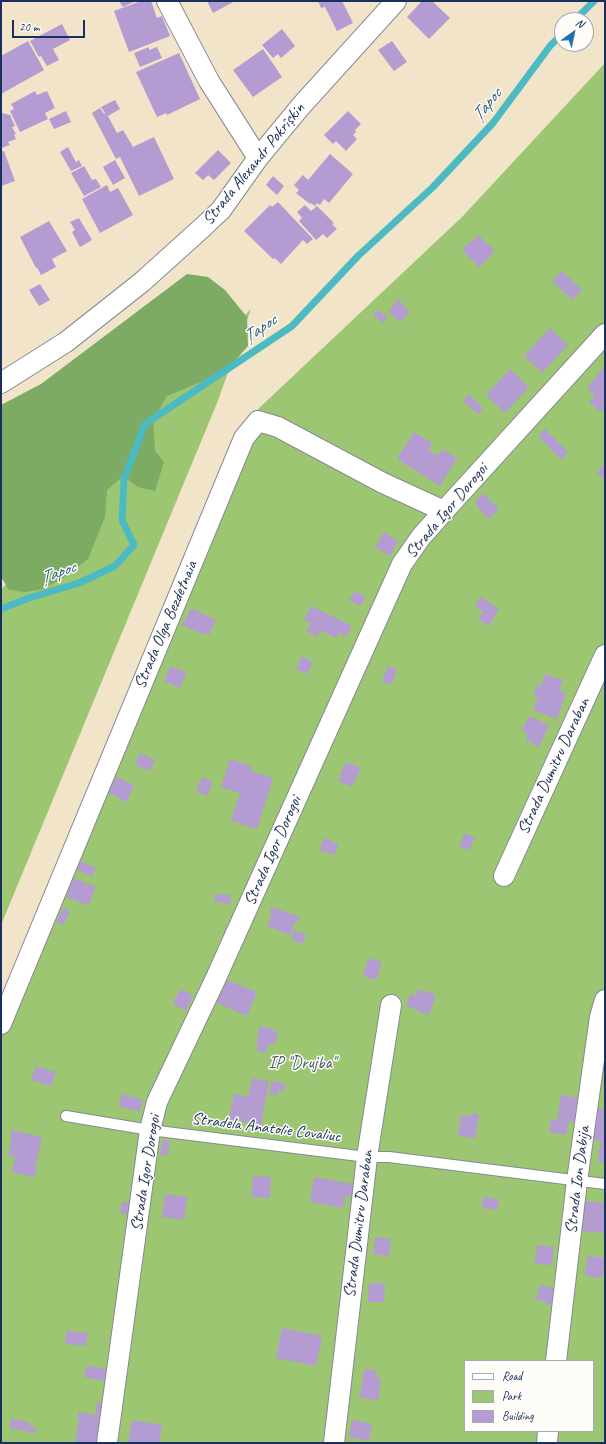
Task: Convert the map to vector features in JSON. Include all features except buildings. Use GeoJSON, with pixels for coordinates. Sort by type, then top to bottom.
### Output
{"type":"FeatureCollection","features":[{"type":"Feature","properties":{"kind":"street"},"geometry":{"type":"LineString","coordinates":[[167,1],[209,81],[258,158]]}},
{"type":"Feature","properties":{"kind":"street","name":"Strada Alexandr Pokrîșkin"},"geometry":{"type":"LineString","coordinates":[[1,383],[66,342],[142,282],[221,210],[258,158],[310,95],[396,1]]}},
{"type":"Feature","properties":{"kind":"street","name":"Strada Igor Dorogoi"},"geometry":{"type":"LineString","coordinates":[[108,1443],[150,1130],[157,1102],[215,980],[402,564],[421,537],[605,334]]}},
{"type":"Feature","properties":{"kind":"street","name":"Strada Olga Bezdetnaia"},"geometry":{"type":"LineString","coordinates":[[1,1024],[244,438],[258,422],[278,427],[383,483],[444,511]]}},
{"type":"Feature","properties":{"kind":"street","name":"Strada Dumitru Daraban"},"geometry":{"type":"LineString","coordinates":[[504,876],[605,655]]}},
{"type":"Feature","properties":{"kind":"street","name":"Strada Ion Dabija"},"geometry":{"type":"LineString","coordinates":[[556,1360],[577,1181],[600,1017],[605,1000]]}},
{"type":"Feature","properties":{"kind":"street","name":"Strada Dumitru Daraban"},"geometry":{"type":"LineString","coordinates":[[334,1443],[366,1157],[391,1005]]}},
{"type":"Feature","properties":{"kind":"street"},"geometry":{"type":"LineString","coordinates":[[547,1443],[548,1432]]}},
{"type":"Feature","properties":{"kind":"lane","name":"Stradela Anatolie Covaliuc"},"geometry":{"type":"LineString","coordinates":[[66,1116],[150,1130],[366,1157],[389,1157],[605,1184]]}},
{"type":"Feature","properties":{"kind":"green space","name":"IP \"Drujba\""},"geometry":{"type":"Polygon","coordinates":[[[605,63],[605,1443],[1,1443],[1,1000],[239,427],[462,217],[605,63]]]}},
{"type":"Feature","properties":{"kind":"green space"},"geometry":{"type":"Polygon","coordinates":[[[187,274],[208,277],[225,290],[247,317],[248,346],[235,361],[215,376],[167,396],[153,420],[155,451],[164,462],[155,491],[138,487],[123,476],[107,490],[105,517],[88,559],[63,578],[43,589],[25,592],[9,590],[1,577],[1,405],[41,384],[187,274]]]}},
{"type":"Feature","properties":{"kind":"green space"},"geometry":{"type":"Polygon","coordinates":[[[251,309],[217,403],[1,925],[1,590],[167,396],[251,309]]]}},
{"type":"Feature","properties":{"kind":"waterway","name":"Țapoc"},"geometry":{"type":"LineString","coordinates":[[583,12],[594,1]]}},
{"type":"Feature","properties":{"kind":"waterway","name":"Țapoc"},"geometry":{"type":"LineString","coordinates":[[1,609],[29,598],[79,583],[115,566],[134,545],[122,520],[124,479],[145,424],[292,326],[358,256],[433,187],[493,123],[554,42]]}}]}
